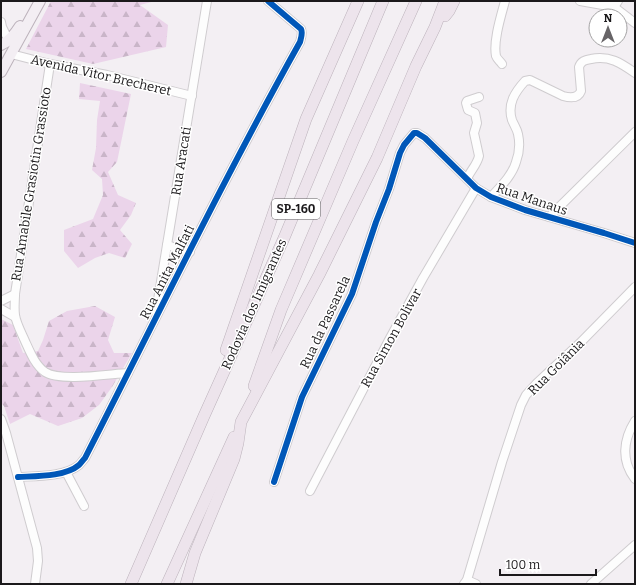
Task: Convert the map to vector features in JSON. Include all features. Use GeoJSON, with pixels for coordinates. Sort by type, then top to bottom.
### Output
{"type":"FeatureCollection","features":[{"type":"Feature","properties":{"kind":"highway"},"geometry":{"type":"LineString","coordinates":[[204,416],[306,119],[358,1]]}},
{"type":"Feature","properties":{"kind":"highway","name":"Rodovia dos Imigrantes"},"geometry":{"type":"LineString","coordinates":[[131,584],[284,238],[383,1]]}},
{"type":"Feature","properties":{"kind":"highway","name":"Rodovia dos Imigrantes"},"geometry":{"type":"LineString","coordinates":[[167,584],[241,422],[281,310],[353,141],[416,1]]}},
{"type":"Feature","properties":{"kind":"highway"},"geometry":{"type":"LineString","coordinates":[[186,584],[195,553],[234,459],[241,422],[319,276],[377,158],[416,66],[446,1]]}},
{"type":"Feature","properties":{"kind":"highway"},"geometry":{"type":"LineString","coordinates":[[435,27],[449,11],[454,1]]}},
{"type":"Feature","properties":{"kind":"main road"},"geometry":{"type":"LineString","coordinates":[[5,43],[16,33],[33,1]]}},
{"type":"Feature","properties":{"kind":"main road"},"geometry":{"type":"LineString","coordinates":[[1,72],[40,1]]}},
{"type":"Feature","properties":{"kind":"street","name":"Rua Aracati"},"geometry":{"type":"LineString","coordinates":[[154,321],[207,1]]}},
{"type":"Feature","properties":{"kind":"street","name":"Rua Anita Malfati"},"geometry":{"type":"LineString","coordinates":[[18,477],[66,472],[78,465],[85,458],[271,94],[300,42],[302,31],[268,1]]}},
{"type":"Feature","properties":{"kind":"street"},"geometry":{"type":"LineString","coordinates":[[502,64],[497,59],[496,46],[504,1]]}},
{"type":"Feature","properties":{"kind":"street"},"geometry":{"type":"LineString","coordinates":[[580,1],[616,4]]}},
{"type":"Feature","properties":{"kind":"street"},"geometry":{"type":"LineString","coordinates":[[607,1],[616,4],[635,22]]}},
{"type":"Feature","properties":{"kind":"street"},"geometry":{"type":"LineString","coordinates":[[1,22],[5,43]]}},
{"type":"Feature","properties":{"kind":"street","name":"Avenida Vitor Brecheret"},"geometry":{"type":"LineString","coordinates":[[11,54],[192,96]]}},
{"type":"Feature","properties":{"kind":"street"},"geometry":{"type":"LineString","coordinates":[[491,197],[512,172],[517,161],[519,142],[518,134],[512,119],[512,100],[516,92],[526,81],[530,80],[563,96],[574,98],[580,94],[581,91],[579,68],[583,61],[597,58],[612,59],[626,66],[635,73]]}},
{"type":"Feature","properties":{"kind":"street","name":"Rua Amabile Grasiotin Grassioto"},"geometry":{"type":"LineString","coordinates":[[17,321],[14,294],[50,64]]}},
{"type":"Feature","properties":{"kind":"street"},"geometry":{"type":"LineString","coordinates":[[467,179],[479,156],[474,133],[477,123],[476,117],[475,113],[468,110],[466,103],[467,101],[479,97]]}},
{"type":"Feature","properties":{"kind":"street"},"geometry":{"type":"LineString","coordinates":[[549,217],[635,132]]}},
{"type":"Feature","properties":{"kind":"street","name":"Rua da Passarela"},"geometry":{"type":"LineString","coordinates":[[274,482],[302,397],[352,294],[400,153],[412,135],[415,133],[419,134]]}},
{"type":"Feature","properties":{"kind":"street","name":"Rua Manaus"},"geometry":{"type":"LineString","coordinates":[[419,134],[425,138],[476,188],[491,197],[525,210],[604,232],[635,243]]}},
{"type":"Feature","properties":{"kind":"street","name":"Rua Simon Bolivar"},"geometry":{"type":"LineString","coordinates":[[310,491],[390,338],[476,188]]}},
{"type":"Feature","properties":{"kind":"street"},"geometry":{"type":"LineString","coordinates":[[167,245],[190,252]]}},
{"type":"Feature","properties":{"kind":"street","name":"Rua Goiânia"},"geometry":{"type":"LineString","coordinates":[[465,582],[517,415],[526,395],[580,344],[635,288]]}},
{"type":"Feature","properties":{"kind":"street"},"geometry":{"type":"LineString","coordinates":[[1,300],[14,294]]}},
{"type":"Feature","properties":{"kind":"street"},"geometry":{"type":"LineString","coordinates":[[1,309],[17,321],[35,361],[45,372],[52,375],[76,376],[128,373]]}},
{"type":"Feature","properties":{"kind":"street"},"geometry":{"type":"LineString","coordinates":[[1,419],[37,548],[38,561],[35,584]]}},
{"type":"Feature","properties":{"kind":"street"},"geometry":{"type":"LineString","coordinates":[[635,421],[628,433],[625,453],[630,472],[635,479]]}},
{"type":"Feature","properties":{"kind":"street"},"geometry":{"type":"LineString","coordinates":[[66,472],[84,506]]}},
{"type":"Feature","properties":{"kind":"street"},"geometry":{"type":"LineString","coordinates":[[591,584],[635,545]]}},
{"type":"Feature","properties":{"kind":"street"},"geometry":{"type":"LineString","coordinates":[[465,582],[476,584]]}},
{"type":"Feature","properties":{"kind":"green space"},"geometry":{"type":"Polygon","coordinates":[[[51,1],[155,1],[140,5],[168,25],[166,47],[93,64],[26,49],[51,1]]]}},
{"type":"Feature","properties":{"kind":"green space"},"geometry":{"type":"Polygon","coordinates":[[[80,83],[131,94],[117,162],[108,172],[118,195],[136,203],[131,215],[120,230],[132,244],[125,258],[109,253],[95,258],[78,268],[64,251],[64,230],[93,219],[103,195],[102,179],[92,170],[96,148],[97,120],[100,101],[79,99],[80,83]]]}},
{"type":"Feature","properties":{"kind":"green space"},"geometry":{"type":"Polygon","coordinates":[[[95,306],[115,317],[108,340],[114,353],[132,353],[112,387],[99,405],[82,418],[58,426],[30,414],[10,424],[4,406],[1,403],[1,319],[13,325],[23,353],[38,351],[49,321],[67,311],[95,306]]]}},
{"type":"Feature","properties":{"kind":"cycle path"},"geometry":{"type":"LineString","coordinates":[[18,477],[50,475],[66,472],[79,465],[85,458],[217,197],[300,42],[302,34],[301,29],[268,1]]}},
{"type":"Feature","properties":{"kind":"cycle path"},"geometry":{"type":"LineString","coordinates":[[274,482],[302,397],[352,294],[400,153],[404,145],[414,133],[417,133],[425,138],[476,188],[491,197],[525,210],[635,243]]}}]}
